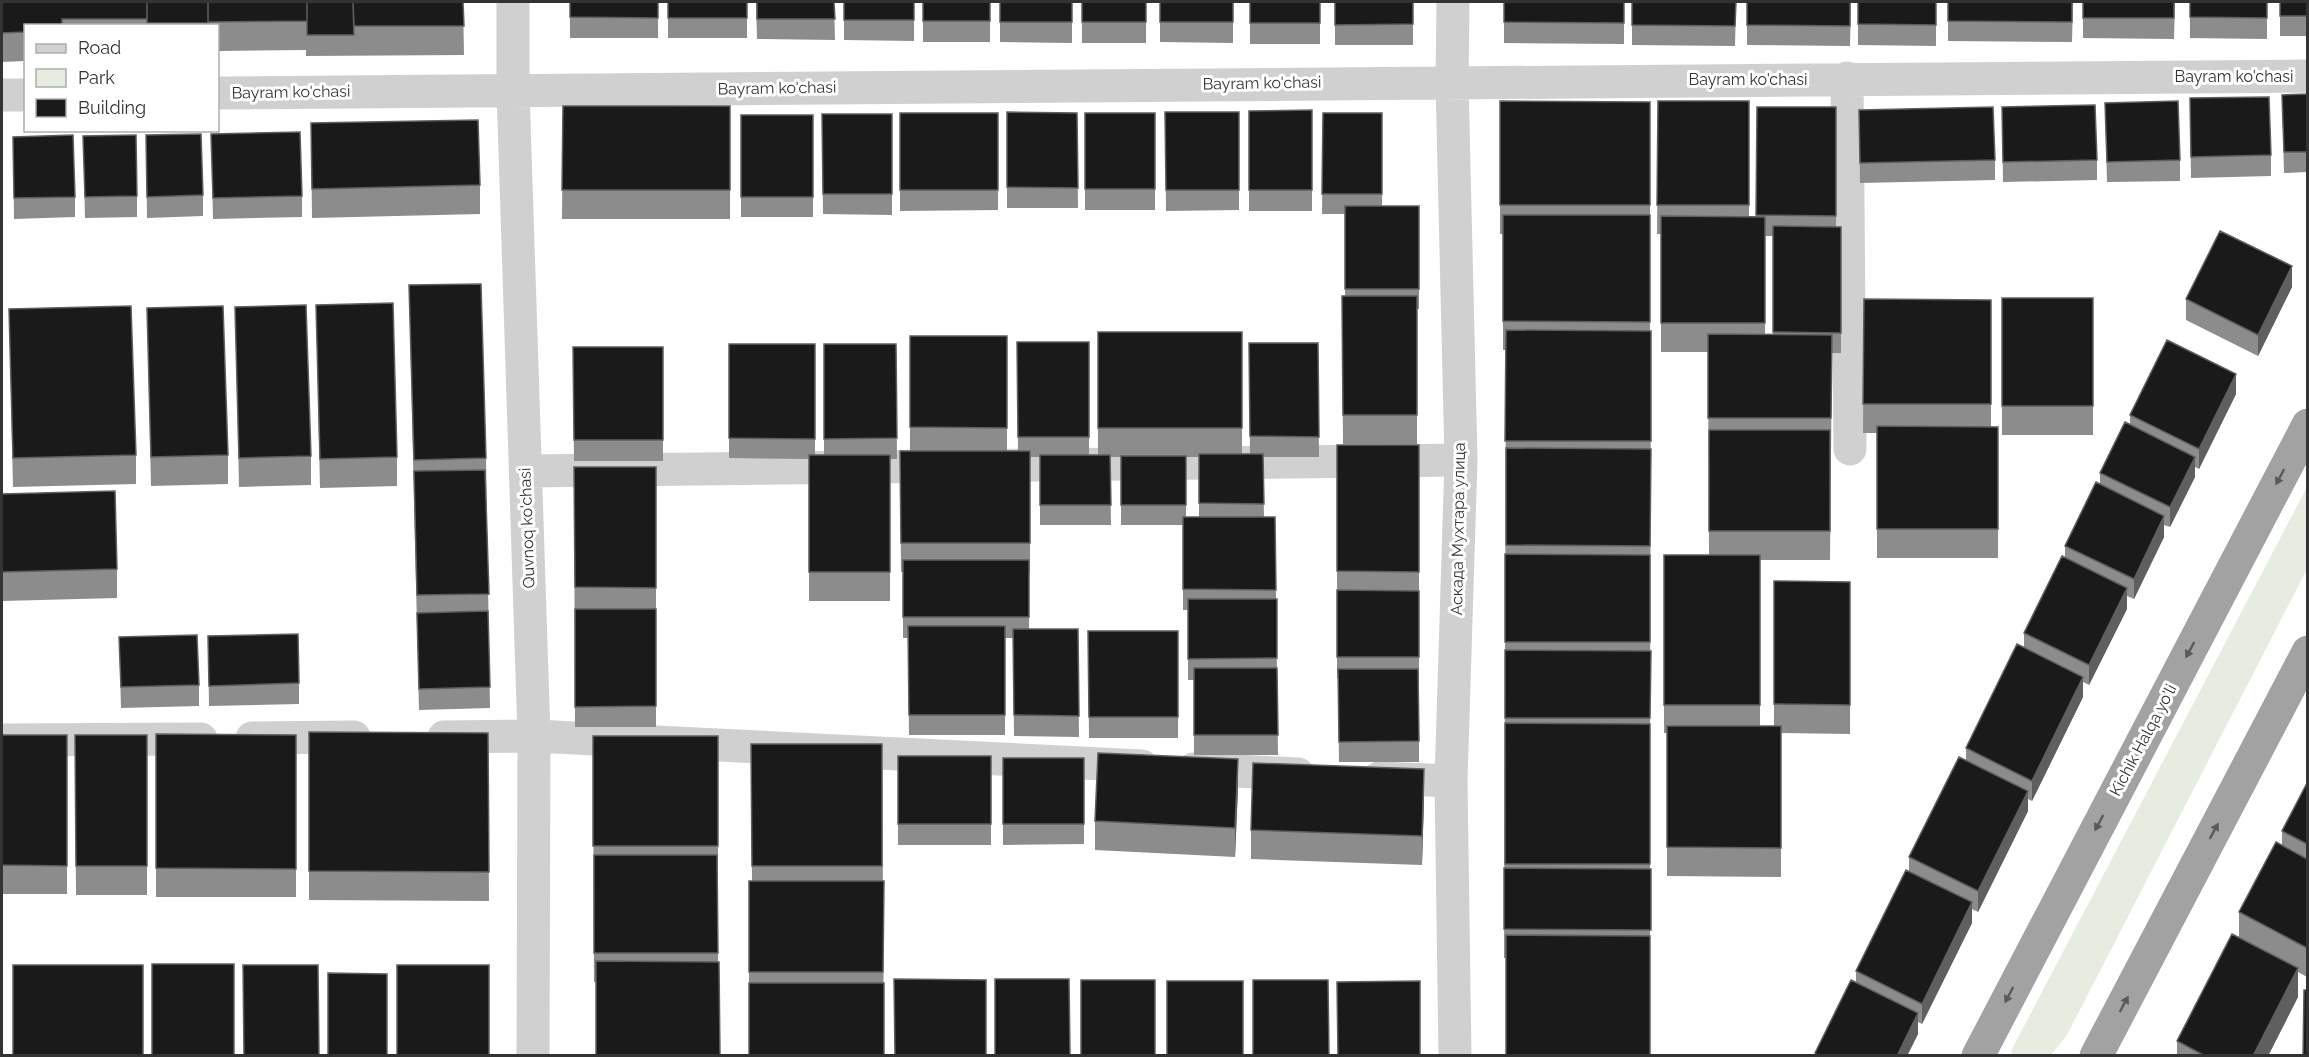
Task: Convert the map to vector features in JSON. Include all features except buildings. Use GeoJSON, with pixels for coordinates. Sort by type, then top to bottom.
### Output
{"type":"FeatureCollection","features":[{"type":"Feature","properties":{"kind":"highway","name":"Kichik Halqa yo'li"},"geometry":{"type":"LineString","coordinates":[[1978,1056],[2307,425]]}},
{"type":"Feature","properties":{"kind":"highway"},"geometry":{"type":"LineString","coordinates":[[2096,1056],[2307,652]]}},
{"type":"Feature","properties":{"kind":"street","name":"Quvnoq ko'chasi"},"geometry":{"type":"LineString","coordinates":[[513,2],[513,90],[534,736],[533,1056]]}},
{"type":"Feature","properties":{"kind":"street","name":"Аскада Мухтара улица"},"geometry":{"type":"LineString","coordinates":[[1453,2],[1452,82],[1461,460],[1451,782],[1455,1056]]}},
{"type":"Feature","properties":{"kind":"street","name":"Bayram ko'chasi"},"geometry":{"type":"LineString","coordinates":[[219,93],[2307,76]]}},
{"type":"Feature","properties":{"kind":"street"},"geometry":{"type":"LineString","coordinates":[[1847,78],[1850,449]]}},
{"type":"Feature","properties":{"kind":"street"},"geometry":{"type":"LineString","coordinates":[[2,95],[24,95]]}},
{"type":"Feature","properties":{"kind":"street"},"geometry":{"type":"LineString","coordinates":[[526,471],[1461,460]]}},
{"type":"Feature","properties":{"kind":"street"},"geometry":{"type":"LineString","coordinates":[[415,737],[534,736],[1451,782]]}},
{"type":"Feature","properties":{"kind":"street"},"geometry":{"type":"LineString","coordinates":[[2,740],[380,737]]}},
{"type":"Feature","properties":{"kind":"green space"},"geometry":{"type":"Polygon","coordinates":[[[2307,487],[2307,569],[2067,1035],[2051,1055],[2012,1055],[2011,1051],[2307,487]]]}}]}
